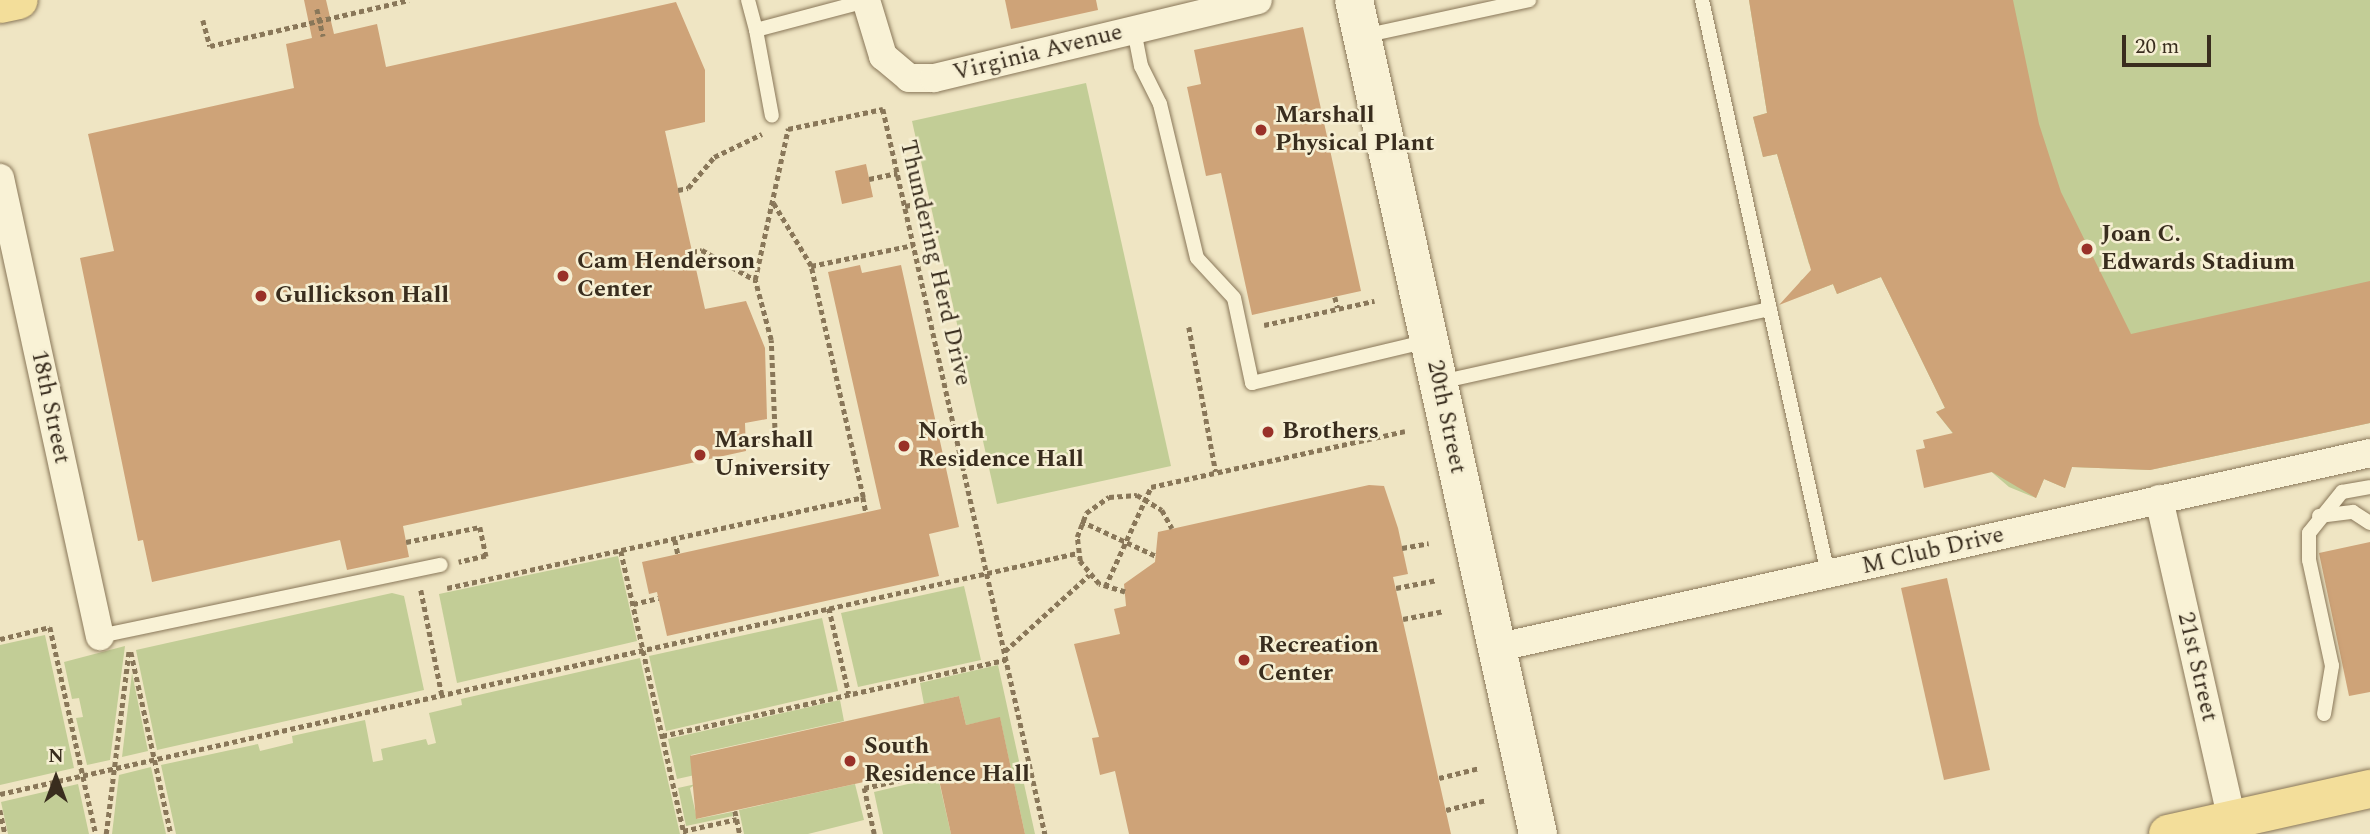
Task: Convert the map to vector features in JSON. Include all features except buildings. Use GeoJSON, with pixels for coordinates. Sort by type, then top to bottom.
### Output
{"type":"FeatureCollection","features":[{"type":"Feature","properties":{"kind":"main road"},"geometry":{"type":"LineString","coordinates":[[0,4],[19,0]]}},
{"type":"Feature","properties":{"kind":"main road","name":"20th Street"},"geometry":{"type":"LineString","coordinates":[[1354,0],[1538,834]]}},
{"type":"Feature","properties":{"kind":"main road"},"geometry":{"type":"LineString","coordinates":[[2168,834],[2233,827],[2370,789]]}},
{"type":"Feature","properties":{"kind":"street","name":"Virginia Avenue"},"geometry":{"type":"LineString","coordinates":[[866,1],[883,57],[909,78],[934,78],[1258,0]]}},
{"type":"Feature","properties":{"kind":"street","name":"18th Street"},"geometry":{"type":"LineString","coordinates":[[0,178],[100,636]]}},
{"type":"Feature","properties":{"kind":"street","name":"M Club Drive"},"geometry":{"type":"LineString","coordinates":[[1495,648],[2370,453]]}},
{"type":"Feature","properties":{"kind":"street","name":"21st Street"},"geometry":{"type":"LineString","coordinates":[[2159,499],[2233,827]]}},
{"type":"Feature","properties":{"kind":"lane"},"geometry":{"type":"LineString","coordinates":[[748,0],[757,30],[772,116]]}},
{"type":"Feature","properties":{"kind":"lane"},"geometry":{"type":"LineString","coordinates":[[1363,37],[1530,0]]}},
{"type":"Feature","properties":{"kind":"lane"},"geometry":{"type":"LineString","coordinates":[[1702,0],[1828,574]]}},
{"type":"Feature","properties":{"kind":"lane"},"geometry":{"type":"LineString","coordinates":[[757,30],[866,1]]}},
{"type":"Feature","properties":{"kind":"lane"},"geometry":{"type":"LineString","coordinates":[[1133,30],[1141,66],[1160,104],[1197,258],[1234,298],[1252,383],[1429,340]]}},
{"type":"Feature","properties":{"kind":"lane"},"geometry":{"type":"LineString","coordinates":[[1438,382],[1770,309]]}},
{"type":"Feature","properties":{"kind":"lane"},"geometry":{"type":"LineString","coordinates":[[2323,714],[2332,666],[2307,546],[2319,516],[2342,492],[2370,487]]}},
{"type":"Feature","properties":{"kind":"lane"},"geometry":{"type":"LineString","coordinates":[[2319,516],[2353,512],[2370,523]]}},
{"type":"Feature","properties":{"kind":"lane"},"geometry":{"type":"LineString","coordinates":[[100,636],[441,565]]}},
{"type":"Feature","properties":{"kind":"path"},"geometry":{"type":"LineString","coordinates":[[203,20],[210,46],[409,0]]}},
{"type":"Feature","properties":{"kind":"path"},"geometry":{"type":"LineString","coordinates":[[317,9],[323,36]]}},
{"type":"Feature","properties":{"kind":"path","name":"Thundering Herd Drive"},"geometry":{"type":"LineString","coordinates":[[788,129],[883,109],[1045,834]]}},
{"type":"Feature","properties":{"kind":"path"},"geometry":{"type":"LineString","coordinates":[[678,190],[688,188],[714,157],[753,136],[788,129],[755,280],[771,340],[775,436],[746,443]]}},
{"type":"Feature","properties":{"kind":"path"},"geometry":{"type":"LineString","coordinates":[[869,179],[897,173]]}},
{"type":"Feature","properties":{"kind":"path"},"geometry":{"type":"LineString","coordinates":[[772,201],[811,266],[866,512]]}},
{"type":"Feature","properties":{"kind":"path"},"geometry":{"type":"LineString","coordinates":[[905,206],[930,201]]}},
{"type":"Feature","properties":{"kind":"path"},"geometry":{"type":"LineString","coordinates":[[811,266],[914,245]]}},
{"type":"Feature","properties":{"kind":"path"},"geometry":{"type":"LineString","coordinates":[[692,251],[702,250],[755,280]]}},
{"type":"Feature","properties":{"kind":"path"},"geometry":{"type":"LineString","coordinates":[[1335,297],[1338,309]]}},
{"type":"Feature","properties":{"kind":"path"},"geometry":{"type":"LineString","coordinates":[[1264,325],[1374,300]]}},
{"type":"Feature","properties":{"kind":"path"},"geometry":{"type":"LineString","coordinates":[[1189,327],[1216,472]]}},
{"type":"Feature","properties":{"kind":"path"},"geometry":{"type":"LineString","coordinates":[[1105,587],[1151,487],[1405,431]]}},
{"type":"Feature","properties":{"kind":"path"},"geometry":{"type":"LineString","coordinates":[[422,594],[863,497]]}},
{"type":"Feature","properties":{"kind":"path"},"geometry":{"type":"LineString","coordinates":[[1125,592],[1105,587],[1090,575],[1077,553],[1081,521],[1109,497],[1146,498],[1161,510],[1172,528]]}},
{"type":"Feature","properties":{"kind":"path"},"geometry":{"type":"LineString","coordinates":[[1081,521],[1157,556]]}},
{"type":"Feature","properties":{"kind":"path"},"geometry":{"type":"LineString","coordinates":[[406,542],[480,527],[486,556],[460,562]]}},
{"type":"Feature","properties":{"kind":"path"},"geometry":{"type":"LineString","coordinates":[[675,540],[678,554]]}},
{"type":"Feature","properties":{"kind":"path"},"geometry":{"type":"LineString","coordinates":[[1402,548],[1429,543]]}},
{"type":"Feature","properties":{"kind":"path"},"geometry":{"type":"LineString","coordinates":[[621,551],[684,832],[737,819]]}},
{"type":"Feature","properties":{"kind":"path"},"geometry":{"type":"LineString","coordinates":[[0,793],[1077,553]]}},
{"type":"Feature","properties":{"kind":"path"},"geometry":{"type":"LineString","coordinates":[[417,570],[443,695]]}},
{"type":"Feature","properties":{"kind":"path"},"geometry":{"type":"LineString","coordinates":[[1004,652],[1090,575]]}},
{"type":"Feature","properties":{"kind":"path"},"geometry":{"type":"LineString","coordinates":[[1396,588],[1437,580]]}},
{"type":"Feature","properties":{"kind":"path"},"geometry":{"type":"LineString","coordinates":[[633,604],[658,598]]}},
{"type":"Feature","properties":{"kind":"path"},"geometry":{"type":"LineString","coordinates":[[829,608],[849,694]]}},
{"type":"Feature","properties":{"kind":"path"},"geometry":{"type":"LineString","coordinates":[[1403,620],[1444,611]]}},
{"type":"Feature","properties":{"kind":"path"},"geometry":{"type":"LineString","coordinates":[[0,639],[50,627],[96,834]]}},
{"type":"Feature","properties":{"kind":"path"},"geometry":{"type":"LineString","coordinates":[[106,834],[130,645],[171,834]]}},
{"type":"Feature","properties":{"kind":"path"},"geometry":{"type":"LineString","coordinates":[[662,736],[1006,660]]}},
{"type":"Feature","properties":{"kind":"path"},"geometry":{"type":"LineString","coordinates":[[1438,778],[1479,768]]}},
{"type":"Feature","properties":{"kind":"path"},"geometry":{"type":"LineString","coordinates":[[874,834],[864,788],[937,772]]}},
{"type":"Feature","properties":{"kind":"path"},"geometry":{"type":"LineString","coordinates":[[1446,810],[1486,800]]}},
{"type":"Feature","properties":{"kind":"path"},"geometry":{"type":"LineString","coordinates":[[0,810],[5,834]]}},
{"type":"Feature","properties":{"kind":"path"},"geometry":{"type":"LineString","coordinates":[[735,811],[740,834]]}},
{"type":"Feature","properties":{"kind":"green space","name":"Joan C. Edwards Stadium"},"geometry":{"type":"Polygon","coordinates":[[[1749,0],[2370,0],[2370,423],[2150,470],[2072,467],[2065,488],[2044,479],[2036,498],[2009,487],[1966,450],[1936,412],[1945,408],[1881,277],[1837,294],[1833,284],[1807,294],[1796,290],[1801,280],[1827,270],[1824,260],[1809,264],[1777,154],[1763,157],[1753,117],[1767,113],[1749,0]]]}},
{"type":"Feature","properties":{"kind":"green space"},"geometry":{"type":"Polygon","coordinates":[[[1086,83],[1171,466],[997,504],[912,121],[1086,83]]]}},
{"type":"Feature","properties":{"kind":"green space"},"geometry":{"type":"Polygon","coordinates":[[[618,556],[637,641],[457,683],[439,594],[618,556]]]}},
{"type":"Feature","properties":{"kind":"green space"},"geometry":{"type":"Polygon","coordinates":[[[964,586],[981,660],[858,687],[841,613],[964,586]]]}},
{"type":"Feature","properties":{"kind":"green space"},"geometry":{"type":"Polygon","coordinates":[[[392,593],[404,596],[424,690],[157,750],[136,650],[392,593]]]}},
{"type":"Feature","properties":{"kind":"green space"},"geometry":{"type":"Polygon","coordinates":[[[822,618],[838,691],[666,731],[649,656],[822,618]]]}},
{"type":"Feature","properties":{"kind":"green space"},"geometry":{"type":"Polygon","coordinates":[[[45,635],[74,768],[0,785],[0,645],[45,635]]]}},
{"type":"Feature","properties":{"kind":"green space"},"geometry":{"type":"Polygon","coordinates":[[[125,646],[110,760],[87,765],[76,718],[83,717],[79,698],[72,699],[64,662],[125,646]]]}},
{"type":"Feature","properties":{"kind":"green space"},"geometry":{"type":"Polygon","coordinates":[[[640,658],[680,834],[176,834],[161,765],[258,744],[260,751],[293,743],[292,736],[365,720],[373,762],[383,760],[381,749],[426,739],[428,745],[436,743],[429,713],[462,705],[461,699],[640,658]]]}},
{"type":"Feature","properties":{"kind":"green space"},"geometry":{"type":"Polygon","coordinates":[[[998,665],[1035,834],[1025,834],[1000,718],[966,725],[959,696],[924,704],[920,683],[998,665]]]}},
{"type":"Feature","properties":{"kind":"green space"},"geometry":{"type":"Polygon","coordinates":[[[132,673],[148,751],[122,757],[132,673]]]}},
{"type":"Feature","properties":{"kind":"green space"},"geometry":{"type":"Polygon","coordinates":[[[840,700],[844,721],[691,755],[695,775],[677,779],[668,739],[840,700]]]}},
{"type":"Feature","properties":{"kind":"green space"},"geometry":{"type":"Polygon","coordinates":[[[151,767],[166,834],[112,834],[119,775],[151,767]]]}},
{"type":"Feature","properties":{"kind":"green space"},"geometry":{"type":"Polygon","coordinates":[[[938,777],[951,834],[883,834],[874,792],[938,777]]]}},
{"type":"Feature","properties":{"kind":"green space"},"geometry":{"type":"Polygon","coordinates":[[[78,784],[89,834],[8,834],[1,802],[78,784]]]}},
{"type":"Feature","properties":{"kind":"green space"},"geometry":{"type":"Polygon","coordinates":[[[696,784],[690,788],[697,819],[732,812],[733,816],[686,826],[678,788],[696,784]]]}},
{"type":"Feature","properties":{"kind":"green space"},"geometry":{"type":"Polygon","coordinates":[[[855,784],[864,820],[808,834],[744,834],[739,810],[855,784]]]}},
{"type":"Feature","properties":{"kind":"place","name":"Marshall Physical Plant"},"geometry":{"type":"Point","coordinates":[1261,130]}},
{"type":"Feature","properties":{"kind":"place","name":"Joan C. Edwards Stadium"},"geometry":{"type":"Point","coordinates":[2087,249]}},
{"type":"Feature","properties":{"kind":"place","name":"Cam Henderson Center"},"geometry":{"type":"Point","coordinates":[563,276]}},
{"type":"Feature","properties":{"kind":"place","name":"Gullickson Hall"},"geometry":{"type":"Point","coordinates":[261,296]}},
{"type":"Feature","properties":{"kind":"place","name":"Brothers"},"geometry":{"type":"Point","coordinates":[1268,432]}},
{"type":"Feature","properties":{"kind":"place","name":"North Residence Hall"},"geometry":{"type":"Point","coordinates":[904,446]}},
{"type":"Feature","properties":{"kind":"place","name":"Marshall University"},"geometry":{"type":"Point","coordinates":[700,455]}},
{"type":"Feature","properties":{"kind":"place","name":"Recreation Center"},"geometry":{"type":"Point","coordinates":[1244,660]}},
{"type":"Feature","properties":{"kind":"place","name":"South Residence Hall"},"geometry":{"type":"Point","coordinates":[850,761]}}]}
